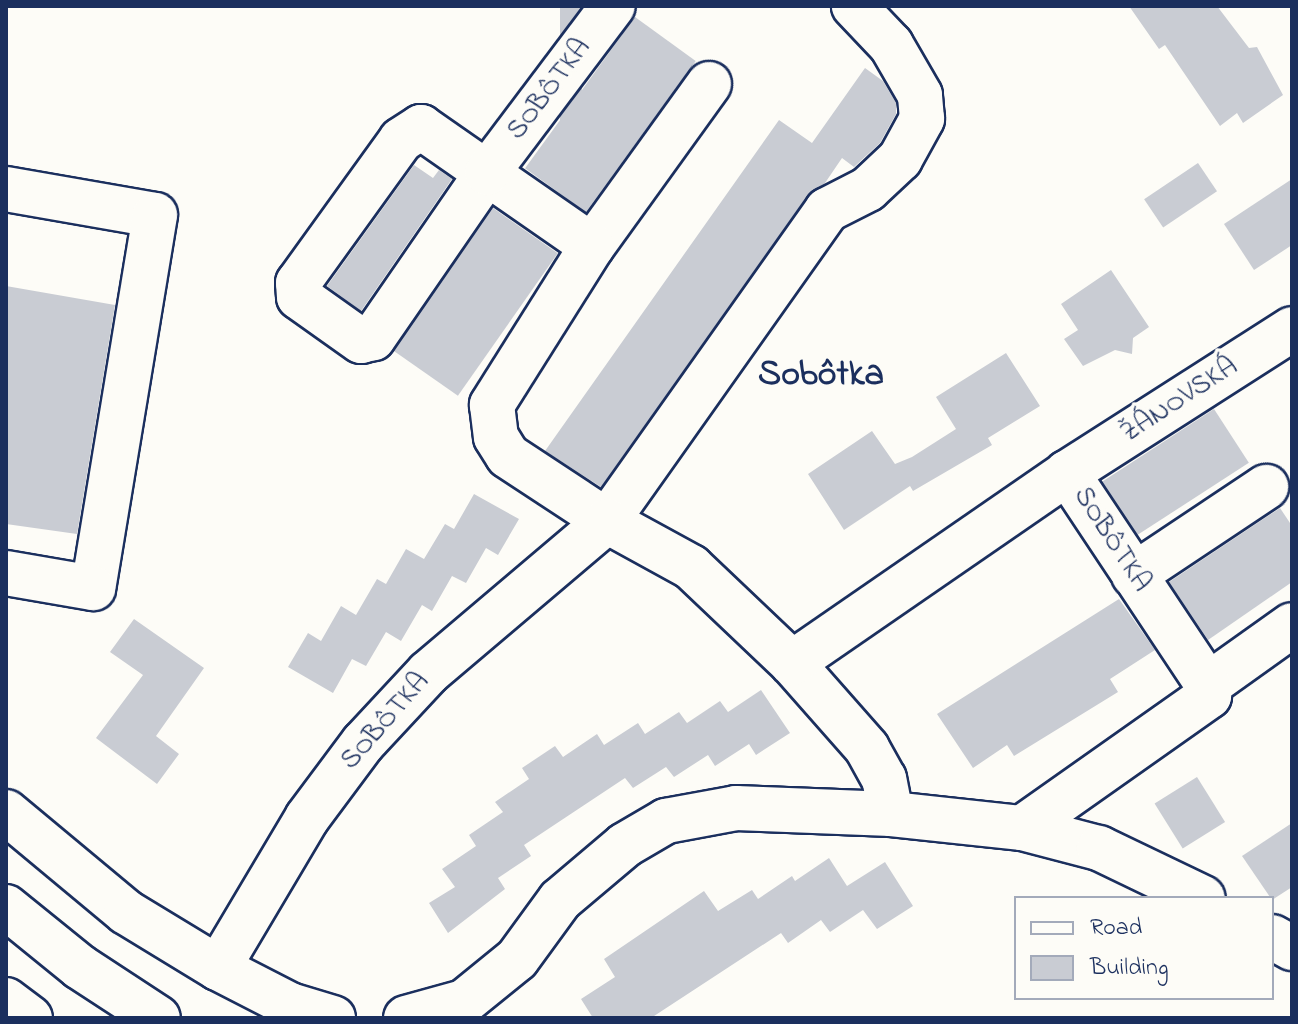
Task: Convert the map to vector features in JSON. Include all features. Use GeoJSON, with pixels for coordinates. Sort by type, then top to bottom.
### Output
{"type":"FeatureCollection","features":[{"type":"Feature","properties":{"kind":"street","name":"SOBÔTKA"},"geometry":{"type":"LineString","coordinates":[[592,246],[487,173],[421,127],[401,140],[298,283],[299,297],[361,341],[373,338],[487,173],[613,6]]}},
{"type":"Feature","properties":{"kind":"street","name":"SOBÔTKA"},"geometry":{"type":"LineString","coordinates":[[218,968],[307,818],[363,743],[428,673],[607,521],[827,210],[868,189],[900,159],[922,119],[920,95],[891,45],[854,6]]}},
{"type":"Feature","properties":{"kind":"street"},"geometry":{"type":"LineString","coordinates":[[709,84],[592,246],[503,382],[492,405],[492,423],[508,456],[607,521],[691,567],[792,663],[867,748],[884,779],[891,814]]}},
{"type":"Feature","properties":{"kind":"street"},"geometry":{"type":"LineString","coordinates":[[6,189],[155,215],[93,588],[6,573]]}},
{"type":"Feature","properties":{"kind":"street","name":"ŽÁNOVSKÁ"},"geometry":{"type":"LineString","coordinates":[[1067,473],[1292,329]]}},
{"type":"Feature","properties":{"kind":"street","name":"SOBÔTKA"},"geometry":{"type":"LineString","coordinates":[[792,663],[1067,473],[1208,685]]}},
{"type":"Feature","properties":{"kind":"street"},"geometry":{"type":"LineString","coordinates":[[1134,575],[1266,487]]}},
{"type":"Feature","properties":{"kind":"street"},"geometry":{"type":"LineString","coordinates":[[1022,828],[1209,696],[1208,685],[1292,625]]}},
{"type":"Feature","properties":{"kind":"street"},"geometry":{"type":"LineString","coordinates":[[406,1018],[464,1002],[517,959],[560,900],[625,845],[666,821],[775,807],[891,814],[1022,828],[1099,848],[1199,896]]}},
{"type":"Feature","properties":{"kind":"street"},"geometry":{"type":"LineString","coordinates":[[6,812],[126,912],[218,968],[290,1005],[333,1018]]}},
{"type":"Feature","properties":{"kind":"street"},"geometry":{"type":"LineString","coordinates":[[6,907],[80,967],[158,1018]]}},
{"type":"Feature","properties":{"kind":"street"},"geometry":{"type":"LineString","coordinates":[[6,931],[80,967]]}},
{"type":"Feature","properties":{"kind":"street"},"geometry":{"type":"LineString","coordinates":[[1274,938],[1292,948]]}},
{"type":"Feature","properties":{"kind":"street"},"geometry":{"type":"LineString","coordinates":[[6,1000],[30,1018]]}},
{"type":"Feature","properties":{"kind":"street"},"geometry":{"type":"LineString","coordinates":[[6,1012],[21,1018]]}},
{"type":"Feature","properties":{"kind":"building"},"geometry":{"type":"Polygon","coordinates":[[[560,6],[582,6],[582,160],[560,160],[560,6]]]}},
{"type":"Feature","properties":{"kind":"building"},"geometry":{"type":"Polygon","coordinates":[[[1129,6],[1217,6],[1249,48],[1257,47],[1283,95],[1243,123],[1237,113],[1220,126],[1165,45],[1159,49],[1129,6]]]}},
{"type":"Feature","properties":{"kind":"building"},"geometry":{"type":"Polygon","coordinates":[[[635,17],[696,61],[586,212],[525,168],[635,17]]]}},
{"type":"Feature","properties":{"kind":"building"},"geometry":{"type":"Polygon","coordinates":[[[865,68],[883,81],[896,103],[896,114],[880,143],[854,167],[842,158],[825,183],[807,196],[601,487],[545,451],[779,120],[812,143],[865,68]]]}},
{"type":"Feature","properties":{"kind":"building"},"geometry":{"type":"Polygon","coordinates":[[[1198,163],[1217,191],[1163,228],[1144,199],[1198,163]]]}},
{"type":"Feature","properties":{"kind":"building"},"geometry":{"type":"Polygon","coordinates":[[[414,165],[433,178],[439,170],[452,179],[361,311],[327,286],[414,165]]]}},
{"type":"Feature","properties":{"kind":"building"},"geometry":{"type":"Polygon","coordinates":[[[1292,179],[1292,245],[1254,270],[1224,224],[1292,179]]]}},
{"type":"Feature","properties":{"kind":"building"},"geometry":{"type":"Polygon","coordinates":[[[493,208],[558,253],[458,396],[393,351],[493,208]]]}},
{"type":"Feature","properties":{"kind":"building"},"geometry":{"type":"Polygon","coordinates":[[[1111,270],[1149,327],[1133,338],[1132,354],[1115,350],[1083,366],[1064,339],[1078,330],[1061,304],[1111,270]]]}},
{"type":"Feature","properties":{"kind":"building"},"geometry":{"type":"Polygon","coordinates":[[[6,286],[115,305],[77,534],[6,524],[6,286]]]}},
{"type":"Feature","properties":{"kind":"building"},"geometry":{"type":"Polygon","coordinates":[[[1006,353],[1040,406],[988,438],[992,445],[913,491],[910,486],[844,530],[808,474],[872,431],[895,464],[912,457],[956,429],[936,397],[1006,353]]]}},
{"type":"Feature","properties":{"kind":"building"},"geometry":{"type":"Polygon","coordinates":[[[1214,409],[1249,463],[1137,535],[1102,481],[1214,409]]]}},
{"type":"Feature","properties":{"kind":"building"},"geometry":{"type":"Polygon","coordinates":[[[474,494],[519,519],[498,555],[486,548],[466,583],[452,576],[432,611],[422,605],[401,641],[386,632],[366,666],[352,659],[333,693],[288,667],[308,633],[321,641],[341,606],[356,615],[377,579],[386,584],[406,549],[424,559],[445,524],[454,529],[474,494]]]}},
{"type":"Feature","properties":{"kind":"building"},"geometry":{"type":"Polygon","coordinates":[[[1280,508],[1292,526],[1292,582],[1208,640],[1169,582],[1280,508]]]}},
{"type":"Feature","properties":{"kind":"building"},"geometry":{"type":"Polygon","coordinates":[[[1119,599],[1155,650],[1110,679],[1118,692],[1014,756],[1007,745],[973,768],[937,714],[1119,599]]]}},
{"type":"Feature","properties":{"kind":"building"},"geometry":{"type":"Polygon","coordinates":[[[134,619],[204,668],[156,736],[179,754],[157,784],[96,738],[143,675],[110,652],[134,619]]]}},
{"type":"Feature","properties":{"kind":"building"},"geometry":{"type":"Polygon","coordinates":[[[761,690],[790,733],[756,755],[749,744],[715,766],[708,755],[674,777],[666,767],[633,788],[625,778],[524,845],[531,856],[498,878],[505,889],[448,933],[429,903],[455,887],[442,869],[476,846],[469,835],[503,812],[495,802],[529,779],[522,768],[555,746],[563,757],[597,734],[604,745],[638,723],[645,734],[679,712],[687,723],[720,701],[728,712],[761,690]]]}},
{"type":"Feature","properties":{"kind":"building"},"geometry":{"type":"Polygon","coordinates":[[[1197,777],[1225,822],[1183,848],[1155,803],[1197,777]]]}},
{"type":"Feature","properties":{"kind":"building"},"geometry":{"type":"Polygon","coordinates":[[[1292,823],[1292,887],[1274,899],[1269,896],[1242,856],[1292,823]]]}},
{"type":"Feature","properties":{"kind":"building"},"geometry":{"type":"Polygon","coordinates":[[[829,858],[847,886],[885,862],[913,906],[877,929],[863,910],[830,932],[821,920],[788,943],[781,933],[651,1018],[593,1018],[581,999],[615,977],[604,959],[704,891],[718,911],[752,890],[758,899],[792,876],[795,881],[829,858]]]}},
{"type":"Feature","properties":{"kind":"district","name":"Sobôtka"},"geometry":{"type":"Point","coordinates":[821,376]}}]}
